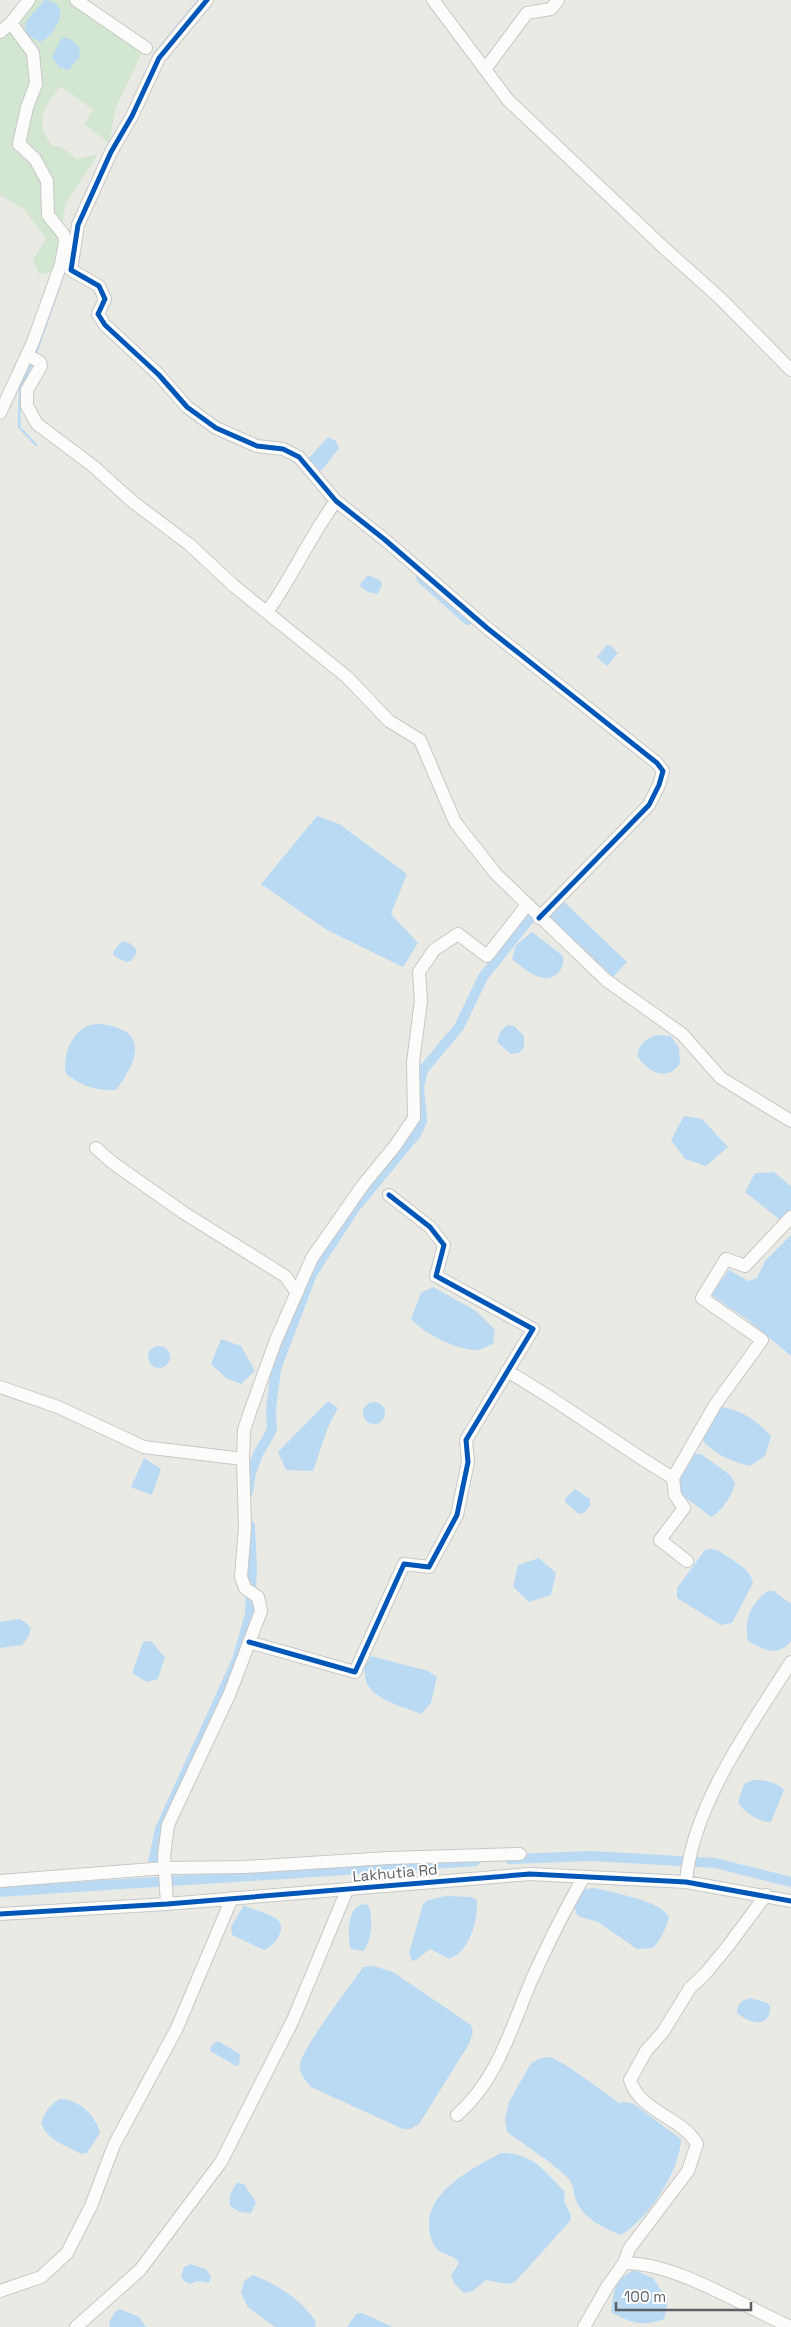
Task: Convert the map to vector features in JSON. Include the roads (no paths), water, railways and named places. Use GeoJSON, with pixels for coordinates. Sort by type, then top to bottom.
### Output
{"type":"FeatureCollection","features":[{"type":"Feature","properties":{"kind":"street"},"geometry":{"type":"LineString","coordinates":[[0,32],[11,23],[29,0]]}},
{"type":"Feature","properties":{"kind":"street"},"geometry":{"type":"LineString","coordinates":[[76,0],[146,48]]}},
{"type":"Feature","properties":{"kind":"street"},"geometry":{"type":"LineString","coordinates":[[207,0],[159,58],[132,116],[111,152],[78,225],[71,270],[99,286],[105,299],[98,314],[105,325],[159,375],[187,407],[216,428],[258,446],[283,449],[298,457],[336,501],[384,539],[487,628],[656,762],[663,771],[659,785],[649,805],[539,918]]}},
{"type":"Feature","properties":{"kind":"street"},"geometry":{"type":"LineString","coordinates":[[433,0],[486,68],[508,100],[662,246],[721,298],[791,370]]}},
{"type":"Feature","properties":{"kind":"street"},"geometry":{"type":"LineString","coordinates":[[486,68],[527,13],[551,9],[558,0]]}},
{"type":"Feature","properties":{"kind":"street"},"geometry":{"type":"LineString","coordinates":[[0,413],[27,355],[61,264],[65,242],[64,235],[48,216],[47,181],[35,159],[19,144],[27,107],[36,84],[33,53],[11,23]]}},
{"type":"Feature","properties":{"kind":"street"},"geometry":{"type":"LineString","coordinates":[[27,355],[40,362],[41,366],[27,390],[28,406],[37,424],[93,466],[133,502],[190,545],[234,586],[347,677],[389,721],[420,740],[455,822],[496,874],[526,905],[606,980],[682,1034],[721,1078],[791,1121]]}},
{"type":"Feature","properties":{"kind":"street"},"geometry":{"type":"LineString","coordinates":[[267,612],[286,585],[307,543],[336,501]]}},
{"type":"Feature","properties":{"kind":"street"},"geometry":{"type":"LineString","coordinates":[[167,1904],[164,1856],[168,1826],[230,1693],[261,1611],[258,1597],[245,1588],[241,1577],[245,1527],[244,1430],[251,1409],[276,1340],[312,1258],[363,1185],[395,1146],[414,1118],[413,1062],[421,1000],[419,972],[434,950],[458,934],[487,956],[526,905]]}},
{"type":"Feature","properties":{"kind":"street"},"geometry":{"type":"LineString","coordinates":[[96,1148],[113,1163],[184,1213],[284,1276],[297,1293]]}},
{"type":"Feature","properties":{"kind":"street"},"geometry":{"type":"LineString","coordinates":[[249,1642],[355,1672],[404,1564],[429,1567],[457,1516],[468,1462],[466,1440],[533,1329],[436,1276],[444,1245],[430,1227],[390,1194]]}},
{"type":"Feature","properties":{"kind":"street"},"geometry":{"type":"LineString","coordinates":[[687,1561],[660,1540],[684,1508],[675,1495],[674,1478],[716,1406],[762,1340],[702,1298],[726,1259],[745,1266],[791,1217]]}},
{"type":"Feature","properties":{"kind":"street"},"geometry":{"type":"LineString","coordinates":[[507,1371],[545,1392],[641,1459],[674,1478]]}},
{"type":"Feature","properties":{"kind":"street"},"geometry":{"type":"LineString","coordinates":[[0,1387],[58,1407],[144,1448],[243,1459]]}},
{"type":"Feature","properties":{"kind":"street"},"geometry":{"type":"LineString","coordinates":[[686,1882],[692,1842],[720,1777],[791,1662]]}},
{"type":"Feature","properties":{"kind":"street"},"geometry":{"type":"LineString","coordinates":[[0,1881],[165,1868],[245,1867],[388,1858],[520,1854]]}},
{"type":"Feature","properties":{"kind":"street","name":"Lakhutia Rd"},"geometry":{"type":"LineString","coordinates":[[0,1914],[167,1904],[530,1874],[686,1882],[791,1901]]}},
{"type":"Feature","properties":{"kind":"street"},"geometry":{"type":"LineString","coordinates":[[457,2115],[475,2099],[498,2063],[551,1939],[584,1877]]}},
{"type":"Feature","properties":{"kind":"street"},"geometry":{"type":"LineString","coordinates":[[76,2327],[140,2270],[221,2162],[292,2020],[347,1890]]}},
{"type":"Feature","properties":{"kind":"street"},"geometry":{"type":"LineString","coordinates":[[584,2327],[607,2287],[624,2263],[629,2249],[688,2171],[696,2152],[697,2144],[693,2138],[649,2106],[634,2090],[630,2080],[646,2051],[663,2032],[690,1988],[705,1974],[728,1946],[766,1895]]}},
{"type":"Feature","properties":{"kind":"street"},"geometry":{"type":"LineString","coordinates":[[0,2291],[41,2277],[68,2253],[90,2206],[114,2145],[177,2028],[232,1898]]}},
{"type":"Feature","properties":{"kind":"street"},"geometry":{"type":"LineString","coordinates":[[624,2263],[639,2263],[670,2271],[791,2327]]}},
{"type":"Feature","properties":{"kind":"water"},"geometry":{"type":"Polygon","coordinates":[[[45,0],[54,2],[59,7],[60,13],[59,20],[52,33],[40,42],[29,36],[25,31],[26,21],[45,0]]]}},
{"type":"Feature","properties":{"kind":"water"},"geometry":{"type":"Polygon","coordinates":[[[62,37],[70,39],[79,47],[80,56],[69,70],[59,67],[52,57],[62,37]]]}},
{"type":"Feature","properties":{"kind":"water"},"geometry":{"type":"Polygon","coordinates":[[[328,437],[336,441],[339,448],[322,470],[319,471],[307,460],[328,437]]]}},
{"type":"Feature","properties":{"kind":"water"},"geometry":{"type":"Polygon","coordinates":[[[368,575],[380,580],[382,585],[378,594],[368,592],[361,587],[360,584],[368,575]]]}},
{"type":"Feature","properties":{"kind":"water"},"geometry":{"type":"Polygon","coordinates":[[[610,645],[618,653],[607,666],[597,657],[606,646],[610,645]]]}},
{"type":"Feature","properties":{"kind":"water"},"geometry":{"type":"Polygon","coordinates":[[[317,816],[339,824],[407,874],[391,914],[418,943],[403,967],[327,930],[261,884],[317,816]]]}},
{"type":"Feature","properties":{"kind":"water"},"geometry":{"type":"Polygon","coordinates":[[[562,900],[627,962],[613,977],[548,915],[562,900]]]}},
{"type":"Feature","properties":{"kind":"water"},"geometry":{"type":"Polygon","coordinates":[[[532,932],[563,956],[562,968],[557,974],[546,978],[540,977],[512,959],[516,945],[532,932]]]}},
{"type":"Feature","properties":{"kind":"water"},"geometry":{"type":"Polygon","coordinates":[[[122,941],[129,943],[136,949],[136,954],[131,961],[126,962],[114,956],[113,952],[122,941]]]}},
{"type":"Feature","properties":{"kind":"water"},"geometry":{"type":"Polygon","coordinates":[[[101,1024],[116,1027],[127,1032],[133,1039],[134,1057],[124,1079],[116,1090],[102,1090],[90,1087],[66,1074],[65,1061],[67,1053],[77,1034],[82,1029],[91,1025],[101,1024]]]}},
{"type":"Feature","properties":{"kind":"water"},"geometry":{"type":"Polygon","coordinates":[[[507,1025],[514,1026],[524,1036],[524,1047],[519,1053],[511,1054],[497,1042],[500,1032],[507,1025]]]}},
{"type":"Feature","properties":{"kind":"water"},"geometry":{"type":"Polygon","coordinates":[[[656,1035],[671,1036],[679,1048],[680,1063],[675,1069],[665,1074],[653,1071],[642,1063],[638,1057],[639,1049],[643,1043],[656,1035]]]}},
{"type":"Feature","properties":{"kind":"water"},"geometry":{"type":"Polygon","coordinates":[[[684,1116],[702,1119],[728,1147],[706,1166],[685,1159],[671,1140],[684,1116]]]}},
{"type":"Feature","properties":{"kind":"water"},"geometry":{"type":"Polygon","coordinates":[[[774,1172],[791,1186],[791,1209],[779,1219],[745,1192],[755,1173],[774,1172]]]}},
{"type":"Feature","properties":{"kind":"water"},"geometry":{"type":"Polygon","coordinates":[[[791,1235],[791,1356],[748,1320],[711,1295],[729,1270],[748,1281],[757,1278],[765,1261],[791,1235]]]}},
{"type":"Feature","properties":{"kind":"water"},"geometry":{"type":"Polygon","coordinates":[[[433,1287],[476,1311],[495,1330],[493,1344],[476,1350],[466,1349],[432,1335],[417,1325],[411,1319],[421,1293],[433,1287]]]}},
{"type":"Feature","properties":{"kind":"water"},"geometry":{"type":"Polygon","coordinates":[[[221,1339],[241,1346],[255,1371],[241,1384],[226,1378],[211,1364],[221,1339]]]}},
{"type":"Feature","properties":{"kind":"water"},"geometry":{"type":"Polygon","coordinates":[[[159,1346],[167,1349],[170,1357],[167,1365],[159,1368],[151,1365],[148,1357],[151,1349],[159,1346]]]}},
{"type":"Feature","properties":{"kind":"water"},"geometry":{"type":"Polygon","coordinates":[[[328,1401],[338,1408],[328,1427],[313,1471],[286,1470],[278,1452],[328,1401]]]}},
{"type":"Feature","properties":{"kind":"water"},"geometry":{"type":"Polygon","coordinates":[[[374,1402],[384,1409],[385,1413],[378,1423],[374,1424],[364,1417],[363,1413],[370,1403],[374,1402]]]}},
{"type":"Feature","properties":{"kind":"water"},"geometry":{"type":"Polygon","coordinates":[[[719,1406],[748,1416],[771,1436],[765,1456],[750,1466],[725,1457],[714,1451],[703,1441],[710,1420],[719,1406]]]}},
{"type":"Feature","properties":{"kind":"water"},"geometry":{"type":"Polygon","coordinates":[[[695,1454],[701,1454],[730,1475],[735,1483],[732,1493],[726,1502],[711,1517],[678,1492],[675,1481],[690,1457],[695,1454]]]}},
{"type":"Feature","properties":{"kind":"water"},"geometry":{"type":"Polygon","coordinates":[[[144,1458],[161,1469],[152,1495],[131,1487],[144,1458]]]}},
{"type":"Feature","properties":{"kind":"water"},"geometry":{"type":"Polygon","coordinates":[[[575,1489],[590,1499],[590,1506],[584,1513],[579,1514],[565,1502],[565,1499],[575,1489]]]}},
{"type":"Feature","properties":{"kind":"water"},"geometry":{"type":"Polygon","coordinates":[[[705,1550],[717,1550],[744,1568],[753,1583],[732,1623],[721,1625],[677,1598],[677,1588],[705,1550]]]}},
{"type":"Feature","properties":{"kind":"water"},"geometry":{"type":"Polygon","coordinates":[[[539,1558],[556,1573],[551,1595],[529,1602],[513,1587],[518,1565],[539,1558]]]}},
{"type":"Feature","properties":{"kind":"water"},"geometry":{"type":"Polygon","coordinates":[[[768,1591],[774,1591],[791,1604],[791,1641],[776,1651],[765,1649],[748,1641],[747,1626],[750,1613],[757,1601],[768,1591]]]}},
{"type":"Feature","properties":{"kind":"water"},"geometry":{"type":"Polygon","coordinates":[[[19,1619],[31,1628],[29,1636],[22,1645],[0,1648],[0,1622],[19,1619]]]}},
{"type":"Feature","properties":{"kind":"water"},"geometry":{"type":"Polygon","coordinates":[[[151,1641],[165,1657],[158,1679],[147,1682],[132,1673],[143,1642],[151,1641]]]}},
{"type":"Feature","properties":{"kind":"water"},"geometry":{"type":"Polygon","coordinates":[[[371,1656],[428,1671],[437,1677],[431,1703],[421,1714],[380,1697],[369,1687],[364,1668],[371,1656]]]}},
{"type":"Feature","properties":{"kind":"water"},"geometry":{"type":"Polygon","coordinates":[[[753,1780],[774,1783],[784,1790],[771,1822],[766,1822],[752,1816],[738,1802],[744,1784],[753,1780]]]}},
{"type":"Feature","properties":{"kind":"water"},"geometry":{"type":"Polygon","coordinates":[[[595,1888],[646,1902],[664,1911],[669,1917],[665,1930],[656,1945],[653,1948],[637,1949],[598,1922],[578,1916],[575,1905],[579,1895],[583,1889],[595,1888]]]}},
{"type":"Feature","properties":{"kind":"water"},"geometry":{"type":"Polygon","coordinates":[[[446,1896],[471,1897],[477,1900],[474,1926],[467,1942],[456,1955],[449,1959],[430,1949],[412,1961],[409,1953],[423,1904],[428,1900],[446,1896]]]}},
{"type":"Feature","properties":{"kind":"water"},"geometry":{"type":"Polygon","coordinates":[[[362,1904],[368,1905],[371,1916],[370,1935],[363,1951],[351,1949],[349,1934],[353,1912],[362,1904]]]}},
{"type":"Feature","properties":{"kind":"water"},"geometry":{"type":"Polygon","coordinates":[[[244,1905],[270,1915],[279,1922],[281,1927],[277,1939],[264,1950],[232,1935],[231,1927],[244,1905]]]}},
{"type":"Feature","properties":{"kind":"water"},"geometry":{"type":"Polygon","coordinates":[[[374,1966],[393,1972],[471,2025],[473,2032],[469,2044],[419,2124],[410,2129],[403,2129],[311,2087],[300,2071],[300,2064],[309,2044],[328,2016],[363,1967],[374,1966]]]}},
{"type":"Feature","properties":{"kind":"water"},"geometry":{"type":"Polygon","coordinates":[[[750,1998],[767,2003],[770,2006],[767,2019],[753,2022],[737,2013],[740,2003],[750,1998]]]}},
{"type":"Feature","properties":{"kind":"water"},"geometry":{"type":"Polygon","coordinates":[[[218,2041],[240,2054],[239,2065],[236,2066],[210,2051],[211,2046],[218,2041]]]}},
{"type":"Feature","properties":{"kind":"water"},"geometry":{"type":"Polygon","coordinates":[[[551,2057],[569,2067],[619,2103],[634,2104],[681,2139],[675,2165],[661,2193],[642,2217],[621,2235],[589,2218],[579,2207],[573,2185],[569,2179],[507,2132],[505,2119],[509,2102],[531,2063],[541,2058],[551,2057]]]}},
{"type":"Feature","properties":{"kind":"water"},"geometry":{"type":"Polygon","coordinates":[[[60,2099],[80,2105],[91,2115],[98,2127],[100,2133],[87,2153],[81,2154],[53,2139],[41,2123],[48,2109],[60,2099]]]}},
{"type":"Feature","properties":{"kind":"water"},"geometry":{"type":"Polygon","coordinates":[[[501,2153],[530,2159],[544,2170],[565,2192],[564,2201],[571,2215],[570,2221],[515,2282],[507,2284],[486,2280],[473,2291],[464,2293],[454,2283],[451,2276],[459,2263],[454,2257],[438,2250],[433,2243],[429,2227],[431,2212],[437,2199],[460,2177],[501,2153]]]}},
{"type":"Feature","properties":{"kind":"water"},"geometry":{"type":"Polygon","coordinates":[[[238,2182],[245,2185],[256,2203],[251,2213],[240,2212],[230,2206],[231,2193],[238,2182]]]}},
{"type":"Feature","properties":{"kind":"water"},"geometry":{"type":"Polygon","coordinates":[[[190,2264],[206,2269],[211,2277],[209,2283],[197,2281],[190,2284],[184,2281],[181,2276],[184,2267],[190,2264]]]}},
{"type":"Feature","properties":{"kind":"water"},"geometry":{"type":"Polygon","coordinates":[[[634,2270],[653,2278],[668,2301],[664,2319],[649,2323],[637,2323],[611,2312],[616,2286],[622,2278],[634,2270]]]}},
{"type":"Feature","properties":{"kind":"water"},"geometry":{"type":"Polygon","coordinates":[[[253,2275],[280,2288],[296,2300],[316,2322],[315,2327],[275,2327],[248,2307],[241,2293],[244,2281],[253,2275]]]}},
{"type":"Feature","properties":{"kind":"water"},"geometry":{"type":"Polygon","coordinates":[[[120,2309],[139,2317],[146,2327],[110,2327],[109,2322],[115,2312],[120,2309]]]}},
{"type":"Feature","properties":{"kind":"water"},"geometry":{"type":"Polygon","coordinates":[[[362,2313],[393,2327],[347,2327],[356,2314],[362,2313]]]}},
{"type":"Feature","properties":{"kind":"waterway"},"geometry":{"type":"LineString","coordinates":[[155,53],[199,0]]}},
{"type":"Feature","properties":{"kind":"waterway"},"geometry":{"type":"LineString","coordinates":[[35,356],[62,278]]}},
{"type":"Feature","properties":{"kind":"waterway"},"geometry":{"type":"LineString","coordinates":[[32,363],[20,389],[19,427],[36,445]]}},
{"type":"Feature","properties":{"kind":"waterway"},"geometry":{"type":"LineString","coordinates":[[421,578],[468,620]]}},
{"type":"Feature","properties":{"kind":"waterway"},"geometry":{"type":"LineString","coordinates":[[248,1492],[251,1473],[258,1454],[272,1430],[271,1409],[276,1369],[312,1274],[355,1208],[416,1134],[422,1121],[419,1087],[423,1070],[459,1027],[483,977],[531,917]]}},
{"type":"Feature","properties":{"kind":"waterway"},"geometry":{"type":"LineString","coordinates":[[153,1863],[160,1829],[237,1660],[250,1614],[252,1568],[250,1526]]}},
{"type":"Feature","properties":{"kind":"waterway"},"geometry":{"type":"LineString","coordinates":[[510,1859],[591,1856],[715,1863],[791,1882]]}},
{"type":"Feature","properties":{"kind":"waterway"},"geometry":{"type":"LineString","coordinates":[[0,1892],[475,1861]]}}]}
